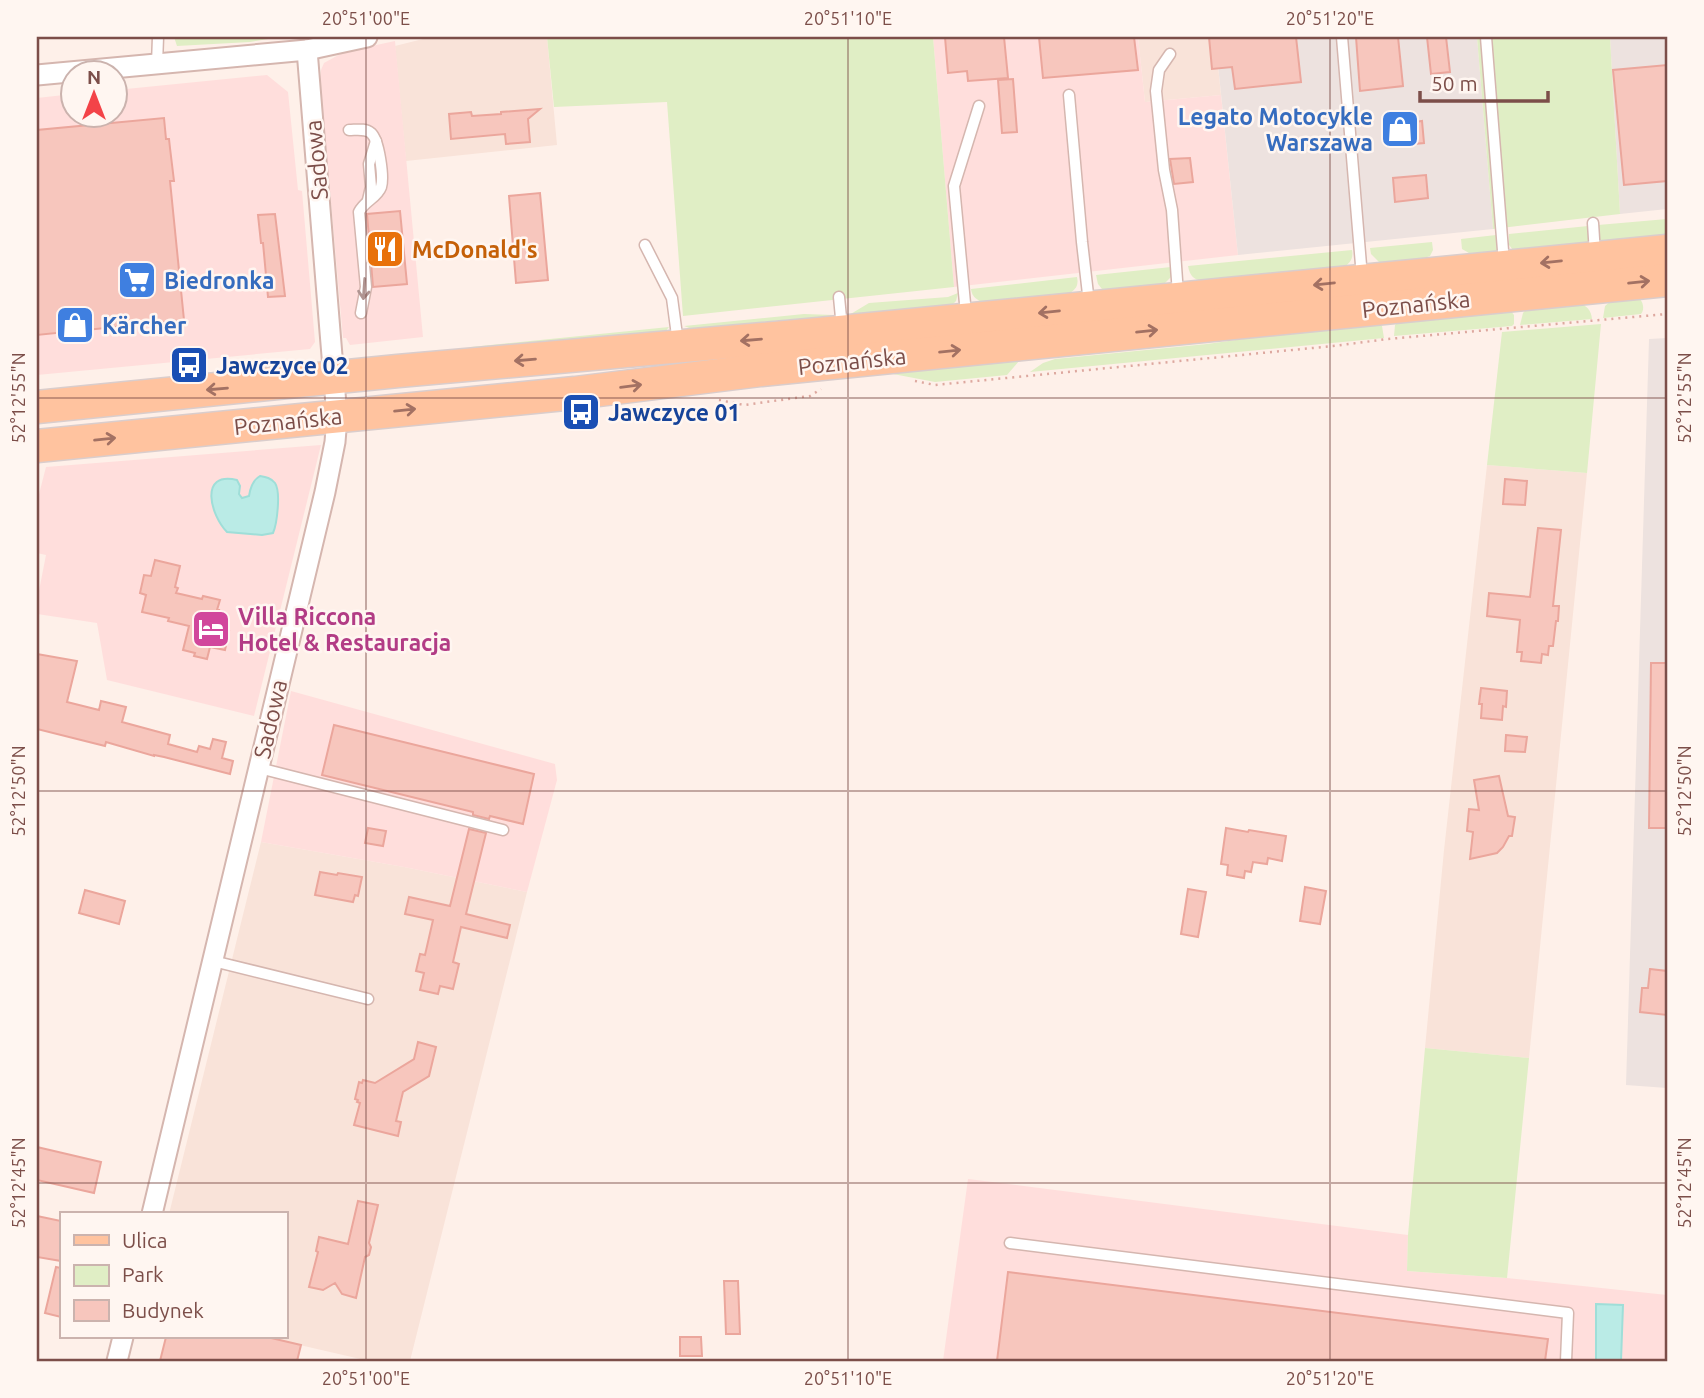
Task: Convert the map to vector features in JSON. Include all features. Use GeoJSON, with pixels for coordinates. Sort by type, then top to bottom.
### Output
{"type":"FeatureCollection","features":[{"type":"Feature","properties":{"kind":"main road","name":"Poznańska"},"geometry":{"type":"LineString","coordinates":[[37,407],[843,332],[1667,251]]}},
{"type":"Feature","properties":{"kind":"main road","name":"Poznańska"},"geometry":{"type":"LineString","coordinates":[[37,446],[575,393],[828,363],[1667,279]]}},
{"type":"Feature","properties":{"kind":"street"},"geometry":{"type":"LineString","coordinates":[[37,75],[307,50],[368,37]]}},
{"type":"Feature","properties":{"kind":"street","name":"Sadowa"},"geometry":{"type":"LineString","coordinates":[[152,1212],[335,442],[337,416],[307,50]]}},
{"type":"Feature","properties":{"kind":"street"},"geometry":{"type":"LineString","coordinates":[[117,1361],[123,1338]]}},
{"type":"Feature","properties":{"kind":"lane"},"geometry":{"type":"LineString","coordinates":[[157,64],[158,37]]}},
{"type":"Feature","properties":{"kind":"lane"},"geometry":{"type":"LineString","coordinates":[[1342,37],[1362,281]]}},
{"type":"Feature","properties":{"kind":"lane"},"geometry":{"type":"LineString","coordinates":[[1486,37],[1505,267]]}},
{"type":"Feature","properties":{"kind":"lane"},"geometry":{"type":"LineString","coordinates":[[1170,54],[1159,70],[1156,91],[1164,170],[1172,210],[1179,299]]}},
{"type":"Feature","properties":{"kind":"lane"},"geometry":{"type":"LineString","coordinates":[[1069,95],[1089,307]]}},
{"type":"Feature","properties":{"kind":"lane"},"geometry":{"type":"LineString","coordinates":[[967,320],[954,186],[979,106]]}},
{"type":"Feature","properties":{"kind":"lane"},"geometry":{"type":"LineString","coordinates":[[349,130],[365,130],[376,140],[382,183],[375,196],[360,208],[358,216],[366,287],[360,313]]}},
{"type":"Feature","properties":{"kind":"lane"},"geometry":{"type":"LineString","coordinates":[[1593,223],[1595,258]]}},
{"type":"Feature","properties":{"kind":"lane"},"geometry":{"type":"LineString","coordinates":[[645,245],[672,299],[679,346]]}},
{"type":"Feature","properties":{"kind":"lane"},"geometry":{"type":"LineString","coordinates":[[839,297],[843,332]]}},
{"type":"Feature","properties":{"kind":"lane"},"geometry":{"type":"LineString","coordinates":[[258,768],[503,830]]}},
{"type":"Feature","properties":{"kind":"lane"},"geometry":{"type":"LineString","coordinates":[[213,961],[368,999]]}},
{"type":"Feature","properties":{"kind":"lane"},"geometry":{"type":"LineString","coordinates":[[1010,1243],[1568,1312],[1566,1361]]}},
{"type":"Feature","properties":{"kind":"path"},"geometry":{"type":"LineString","coordinates":[[1035,374],[1667,314]]}},
{"type":"Feature","properties":{"kind":"shaded area"},"geometry":{"type":"Polygon","coordinates":[[[431,37],[547,37],[557,145],[406,161],[395,46],[431,37]]]}},
{"type":"Feature","properties":{"kind":"shaded area"},"geometry":{"type":"Polygon","coordinates":[[[933,37],[1138,37],[1145,102],[1221,95],[1238,255],[954,287],[933,37]]]}},
{"type":"Feature","properties":{"kind":"shaded area"},"geometry":{"type":"Polygon","coordinates":[[[1138,37],[1215,37],[1221,95],[1145,102],[1138,37]]]}},
{"type":"Feature","properties":{"kind":"shaded area"},"geometry":{"type":"Polygon","coordinates":[[[1215,37],[1477,37],[1493,229],[1238,255],[1215,37]]]}},
{"type":"Feature","properties":{"kind":"shaded area"},"geometry":{"type":"Polygon","coordinates":[[[1610,37],[1667,37],[1667,209],[1620,214],[1610,37]]]}},
{"type":"Feature","properties":{"kind":"shaded area"},"geometry":{"type":"Polygon","coordinates":[[[395,41],[423,337],[350,345],[346,338],[343,338],[321,70],[324,63],[344,52],[395,41]]]}},
{"type":"Feature","properties":{"kind":"shaded area"},"geometry":{"type":"Polygon","coordinates":[[[267,75],[288,92],[298,190],[302,191],[315,342],[310,349],[37,375],[37,98],[60,95],[60,130],[130,130],[130,89],[267,75]]]}},
{"type":"Feature","properties":{"kind":"shaded area"},"geometry":{"type":"Polygon","coordinates":[[[1667,338],[1667,1088],[1626,1085],[1649,339],[1667,338]]]}},
{"type":"Feature","properties":{"kind":"shaded area"},"geometry":{"type":"Polygon","coordinates":[[[321,445],[254,716],[107,680],[97,623],[37,614],[46,555],[37,553],[37,502],[46,467],[321,445]]]}},
{"type":"Feature","properties":{"kind":"shaded area"},"geometry":{"type":"Polygon","coordinates":[[[1487,465],[1587,473],[1529,1058],[1425,1048],[1487,465]]]}},
{"type":"Feature","properties":{"kind":"shaded area"},"geometry":{"type":"Polygon","coordinates":[[[291,691],[555,764],[557,780],[527,892],[261,842],[291,691]]]}},
{"type":"Feature","properties":{"kind":"shaded area"},"geometry":{"type":"Polygon","coordinates":[[[261,842],[527,892],[410,1361],[369,1361],[269,1338],[287,1338],[287,1212],[169,1212],[261,842]]]}},
{"type":"Feature","properties":{"kind":"shaded area"},"geometry":{"type":"Polygon","coordinates":[[[968,1179],[1408,1235],[1407,1271],[1507,1278],[1667,1295],[1667,1361],[943,1361],[968,1179]]]}},
{"type":"Feature","properties":{"kind":"green space"},"geometry":{"type":"Polygon","coordinates":[[[174,37],[281,37],[250,42],[177,46],[174,37]]]}},
{"type":"Feature","properties":{"kind":"green space"},"geometry":{"type":"Polygon","coordinates":[[[547,37],[933,37],[954,287],[683,316],[667,102],[554,107],[547,37]]]}},
{"type":"Feature","properties":{"kind":"green space"},"geometry":{"type":"Polygon","coordinates":[[[1477,37],[1610,37],[1620,214],[1493,229],[1477,37]]]}},
{"type":"Feature","properties":{"kind":"green space"},"geometry":{"type":"Polygon","coordinates":[[[1667,219],[1667,235],[1601,242],[1599,239],[1598,225],[1667,219]]]}},
{"type":"Feature","properties":{"kind":"green space"},"geometry":{"type":"Polygon","coordinates":[[[1588,226],[1588,242],[1513,250],[1509,245],[1509,234],[1588,226]]]}},
{"type":"Feature","properties":{"kind":"green space"},"geometry":{"type":"Polygon","coordinates":[[[1496,235],[1497,252],[1469,253],[1462,249],[1461,239],[1496,235]]]}},
{"type":"Feature","properties":{"kind":"green space"},"geometry":{"type":"Polygon","coordinates":[[[1432,242],[1433,250],[1430,256],[1380,263],[1371,254],[1370,248],[1432,242]]]}},
{"type":"Feature","properties":{"kind":"green space"},"geometry":{"type":"Polygon","coordinates":[[[1352,250],[1350,261],[1341,268],[1202,281],[1192,276],[1188,266],[1352,250]]]}},
{"type":"Feature","properties":{"kind":"green space"},"geometry":{"type":"Polygon","coordinates":[[[1171,267],[1172,276],[1165,283],[1111,290],[1102,289],[1096,275],[1171,267]]]}},
{"type":"Feature","properties":{"kind":"green space"},"geometry":{"type":"Polygon","coordinates":[[[1077,277],[1076,288],[1067,295],[984,303],[975,298],[971,289],[1077,277]]]}},
{"type":"Feature","properties":{"kind":"green space"},"geometry":{"type":"Polygon","coordinates":[[[958,293],[951,306],[849,315],[869,303],[948,297],[958,293]]]}},
{"type":"Feature","properties":{"kind":"green space"},"geometry":{"type":"Polygon","coordinates":[[[1639,298],[1643,306],[1641,314],[1603,318],[1605,306],[1611,301],[1639,298]]]}},
{"type":"Feature","properties":{"kind":"green space"},"geometry":{"type":"Polygon","coordinates":[[[1579,303],[1588,309],[1592,319],[1520,325],[1527,308],[1579,303]]]}},
{"type":"Feature","properties":{"kind":"green space"},"geometry":{"type":"Polygon","coordinates":[[[1510,310],[1514,315],[1512,326],[1394,336],[1395,325],[1399,321],[1510,310]]]}},
{"type":"Feature","properties":{"kind":"green space"},"geometry":{"type":"Polygon","coordinates":[[[804,314],[834,315],[692,329],[684,326],[804,314]]]}},
{"type":"Feature","properties":{"kind":"green space"},"geometry":{"type":"Polygon","coordinates":[[[1375,324],[1382,326],[1384,338],[1030,372],[1055,359],[1375,324]]]}},
{"type":"Feature","properties":{"kind":"green space"},"geometry":{"type":"Polygon","coordinates":[[[1601,324],[1587,473],[1487,465],[1502,332],[1601,324]]]}},
{"type":"Feature","properties":{"kind":"green space"},"geometry":{"type":"Polygon","coordinates":[[[669,327],[661,333],[470,349],[471,347],[669,327]]]}},
{"type":"Feature","properties":{"kind":"green space"},"geometry":{"type":"Polygon","coordinates":[[[1020,360],[1007,375],[935,382],[893,374],[894,371],[1020,360]]]}},
{"type":"Feature","properties":{"kind":"green space"},"geometry":{"type":"Polygon","coordinates":[[[1425,1048],[1529,1058],[1507,1278],[1407,1271],[1425,1048]]]}},
{"type":"Feature","properties":{"kind":"water"},"geometry":{"type":"Polygon","coordinates":[[[260,476],[272,480],[277,487],[278,508],[273,533],[262,535],[227,532],[216,516],[211,497],[212,488],[225,479],[237,480],[242,498],[249,496],[252,485],[260,476]]]}},
{"type":"Feature","properties":{"kind":"water"},"geometry":{"type":"Polygon","coordinates":[[[1596,1304],[1623,1305],[1621,1361],[1596,1361],[1596,1304]]]}},
{"type":"Feature","properties":{"kind":"building"},"geometry":{"type":"Polygon","coordinates":[[[945,37],[1004,37],[1008,78],[968,81],[967,71],[948,73],[945,37]]]}},
{"type":"Feature","properties":{"kind":"building"},"geometry":{"type":"Polygon","coordinates":[[[1039,37],[1134,37],[1138,70],[1043,78],[1039,37]]]}},
{"type":"Feature","properties":{"kind":"building"},"geometry":{"type":"Polygon","coordinates":[[[1209,37],[1296,37],[1301,82],[1235,89],[1232,67],[1212,69],[1209,37]]]}},
{"type":"Feature","properties":{"kind":"building"},"geometry":{"type":"Polygon","coordinates":[[[1356,37],[1398,37],[1403,86],[1360,91],[1356,37]]]}},
{"type":"Feature","properties":{"kind":"building"},"geometry":{"type":"Polygon","coordinates":[[[1427,37],[1446,37],[1450,72],[1431,74],[1427,37]]]}},
{"type":"Feature","properties":{"kind":"building"},"geometry":{"type":"Polygon","coordinates":[[[1667,65],[1667,181],[1624,185],[1613,70],[1667,65]]]}},
{"type":"Feature","properties":{"kind":"building"},"geometry":{"type":"Polygon","coordinates":[[[1013,79],[1017,132],[1002,133],[998,80],[1013,79]]]}},
{"type":"Feature","properties":{"kind":"building"},"geometry":{"type":"Polygon","coordinates":[[[540,109],[528,119],[530,142],[506,144],[505,134],[451,139],[449,114],[471,112],[472,116],[540,109]]]}},
{"type":"Feature","properties":{"kind":"building"},"geometry":{"type":"Polygon","coordinates":[[[1415,115],[1415,122],[1422,121],[1424,143],[1392,146],[1390,133],[1400,132],[1398,117],[1415,115]]]}},
{"type":"Feature","properties":{"kind":"building"},"geometry":{"type":"Polygon","coordinates":[[[164,118],[174,181],[170,181],[184,320],[37,335],[37,130],[60,128],[60,130],[130,130],[130,121],[164,118]]]}},
{"type":"Feature","properties":{"kind":"building"},"geometry":{"type":"Polygon","coordinates":[[[1190,158],[1193,182],[1174,184],[1170,159],[1190,158]]]}},
{"type":"Feature","properties":{"kind":"building"},"geometry":{"type":"Polygon","coordinates":[[[1426,175],[1428,198],[1395,202],[1393,178],[1426,175]]]}},
{"type":"Feature","properties":{"kind":"building"},"geometry":{"type":"Polygon","coordinates":[[[540,193],[548,280],[516,283],[509,196],[540,193]]]}},
{"type":"Feature","properties":{"kind":"building","name":"McDonald's"},"geometry":{"type":"Polygon","coordinates":[[[400,211],[407,284],[373,287],[367,214],[400,211]]]}},
{"type":"Feature","properties":{"kind":"building"},"geometry":{"type":"Polygon","coordinates":[[[275,214],[285,296],[268,297],[258,215],[275,214]]]}},
{"type":"Feature","properties":{"kind":"building"},"geometry":{"type":"Polygon","coordinates":[[[1505,479],[1527,481],[1525,505],[1503,504],[1505,479]]]}},
{"type":"Feature","properties":{"kind":"building"},"geometry":{"type":"Polygon","coordinates":[[[1538,528],[1561,530],[1553,606],[1559,606],[1558,621],[1553,646],[1549,646],[1548,655],[1542,654],[1541,663],[1521,661],[1522,652],[1517,652],[1520,620],[1487,616],[1489,593],[1530,597],[1538,528]]]}},
{"type":"Feature","properties":{"kind":"building"},"geometry":{"type":"Polygon","coordinates":[[[155,560],[180,566],[176,593],[220,600],[215,628],[229,631],[225,650],[210,647],[207,659],[194,656],[195,653],[183,650],[189,626],[142,612],[146,595],[140,593],[144,575],[151,576],[155,560]]]}},
{"type":"Feature","properties":{"kind":"building"},"geometry":{"type":"Polygon","coordinates":[[[37,654],[77,661],[67,702],[99,710],[101,701],[126,707],[122,722],[170,735],[168,744],[197,752],[199,746],[210,749],[213,739],[226,742],[222,758],[233,761],[230,774],[106,742],[105,746],[37,729],[37,654]]]}},
{"type":"Feature","properties":{"kind":"building"},"geometry":{"type":"Polygon","coordinates":[[[1651,663],[1667,663],[1667,828],[1649,828],[1651,663]]]}},
{"type":"Feature","properties":{"kind":"building"},"geometry":{"type":"Polygon","coordinates":[[[1481,688],[1507,691],[1502,720],[1481,718],[1481,688]]]}},
{"type":"Feature","properties":{"kind":"building"},"geometry":{"type":"Polygon","coordinates":[[[334,725],[534,774],[523,824],[490,816],[489,819],[473,815],[473,812],[322,775],[334,725]]]}},
{"type":"Feature","properties":{"kind":"building"},"geometry":{"type":"Polygon","coordinates":[[[1506,735],[1527,737],[1525,752],[1505,751],[1506,735]]]}},
{"type":"Feature","properties":{"kind":"building"},"geometry":{"type":"Polygon","coordinates":[[[1499,776],[1508,816],[1515,817],[1512,836],[1509,836],[1497,853],[1470,859],[1473,832],[1467,831],[1469,809],[1479,810],[1474,780],[1499,776]]]}},
{"type":"Feature","properties":{"kind":"building"},"geometry":{"type":"Polygon","coordinates":[[[368,828],[386,831],[383,846],[365,843],[368,828]]]}},
{"type":"Feature","properties":{"kind":"building"},"geometry":{"type":"Polygon","coordinates":[[[1226,828],[1286,836],[1282,861],[1268,858],[1267,864],[1253,862],[1251,872],[1245,871],[1244,878],[1227,875],[1228,865],[1221,864],[1226,828]]]}},
{"type":"Feature","properties":{"kind":"building"},"geometry":{"type":"Polygon","coordinates":[[[469,829],[486,833],[466,914],[510,925],[507,938],[461,927],[453,962],[459,964],[453,989],[440,986],[438,994],[420,990],[424,973],[416,971],[420,954],[425,955],[433,920],[405,914],[409,897],[450,906],[469,829]]]}},
{"type":"Feature","properties":{"kind":"building"},"geometry":{"type":"Polygon","coordinates":[[[320,872],[362,877],[358,896],[355,895],[353,902],[315,895],[320,872]]]}},
{"type":"Feature","properties":{"kind":"building"},"geometry":{"type":"Polygon","coordinates":[[[1305,887],[1326,891],[1320,924],[1300,921],[1305,887]]]}},
{"type":"Feature","properties":{"kind":"building"},"geometry":{"type":"Polygon","coordinates":[[[1188,889],[1206,892],[1198,937],[1181,934],[1188,889]]]}},
{"type":"Feature","properties":{"kind":"building"},"geometry":{"type":"Polygon","coordinates":[[[85,890],[125,901],[119,924],[79,913],[85,890]]]}},
{"type":"Feature","properties":{"kind":"building"},"geometry":{"type":"Polygon","coordinates":[[[1650,969],[1667,971],[1667,1015],[1640,1012],[1642,988],[1648,988],[1650,969]]]}},
{"type":"Feature","properties":{"kind":"building"},"geometry":{"type":"Polygon","coordinates":[[[418,1042],[436,1047],[429,1076],[403,1092],[396,1121],[401,1122],[398,1136],[354,1125],[360,1103],[355,1099],[359,1082],[362,1083],[363,1080],[375,1083],[414,1059],[418,1042]]]}},
{"type":"Feature","properties":{"kind":"building"},"geometry":{"type":"Polygon","coordinates":[[[37,1147],[101,1162],[94,1193],[37,1180],[37,1147]]]}},
{"type":"Feature","properties":{"kind":"building"},"geometry":{"type":"Polygon","coordinates":[[[358,1201],[378,1205],[369,1243],[371,1247],[369,1255],[365,1257],[356,1298],[342,1294],[335,1283],[323,1290],[309,1287],[319,1237],[348,1244],[358,1201]]]}},
{"type":"Feature","properties":{"kind":"building"},"geometry":{"type":"Polygon","coordinates":[[[37,1216],[60,1221],[60,1261],[37,1257],[37,1216]]]}},
{"type":"Feature","properties":{"kind":"building"},"geometry":{"type":"Polygon","coordinates":[[[56,1267],[60,1268],[60,1317],[45,1313],[56,1267]]]}},
{"type":"Feature","properties":{"kind":"building"},"geometry":{"type":"Polygon","coordinates":[[[1008,1272],[1548,1339],[1545,1361],[997,1361],[1008,1272]]]}},
{"type":"Feature","properties":{"kind":"building"},"geometry":{"type":"Polygon","coordinates":[[[724,1281],[738,1281],[740,1334],[726,1334],[724,1281]]]}},
{"type":"Feature","properties":{"kind":"building"},"geometry":{"type":"Polygon","coordinates":[[[680,1337],[701,1337],[702,1356],[680,1356],[680,1337]]]}},
{"type":"Feature","properties":{"kind":"building"},"geometry":{"type":"Polygon","coordinates":[[[166,1338],[271,1338],[301,1345],[297,1361],[160,1361],[166,1338]]]}},
{"type":"Feature","properties":{"kind":"place","name":"Legato Motocykle Warszawa"},"geometry":{"type":"Point","coordinates":[1400,129]}},
{"type":"Feature","properties":{"kind":"place","name":"McDonald's"},"geometry":{"type":"Point","coordinates":[385,249]}},
{"type":"Feature","properties":{"kind":"place","name":"Biedronka"},"geometry":{"type":"Point","coordinates":[137,280]}},
{"type":"Feature","properties":{"kind":"place","name":"Kärcher"},"geometry":{"type":"Point","coordinates":[75,325]}},
{"type":"Feature","properties":{"kind":"place","name":"Jawczyce 02"},"geometry":{"type":"Point","coordinates":[189,365]}},
{"type":"Feature","properties":{"kind":"place","name":"Jawczyce 01"},"geometry":{"type":"Point","coordinates":[581,412]}},
{"type":"Feature","properties":{"kind":"place","name":"Villa Riccona Hotel & Restauracja"},"geometry":{"type":"Point","coordinates":[211,629]}}]}
